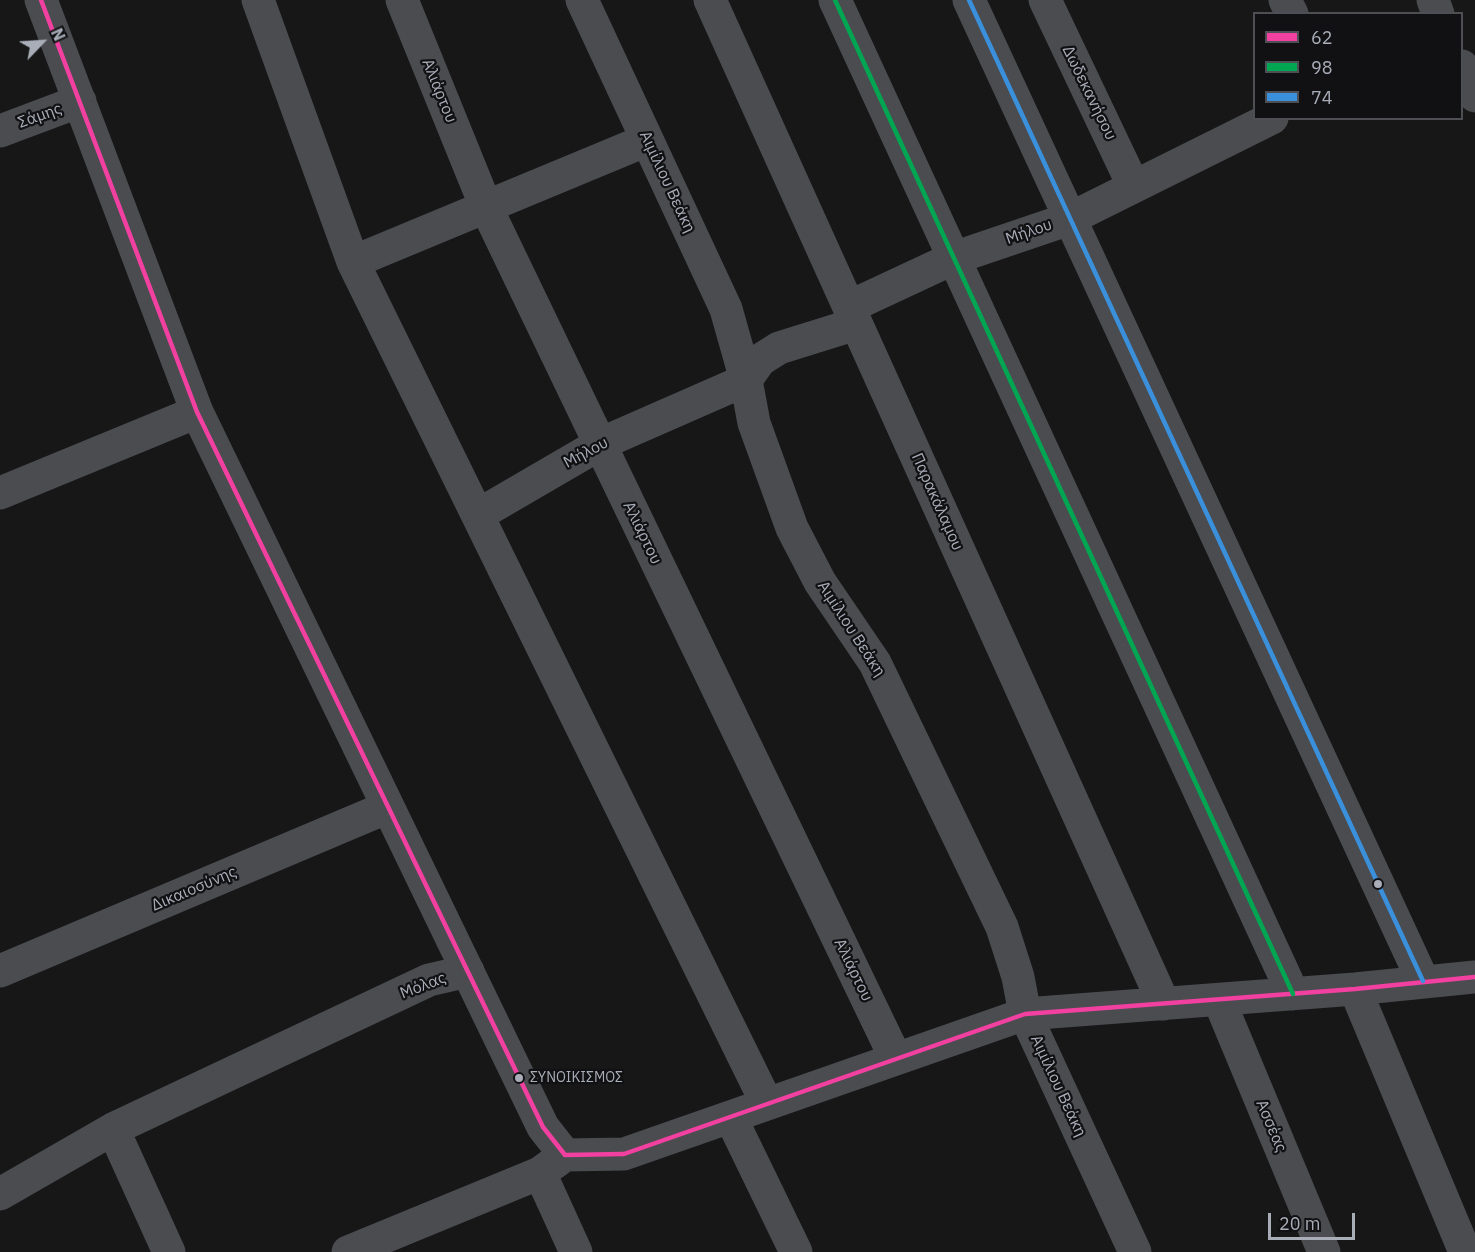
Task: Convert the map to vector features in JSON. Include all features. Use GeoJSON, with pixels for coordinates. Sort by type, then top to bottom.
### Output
{"type":"FeatureCollection","features":[{"type":"Feature","properties":{"kind":"street"},"geometry":{"type":"LineString","coordinates":[[41,0],[197,412],[468,971]]}},
{"type":"Feature","properties":{"kind":"street"},"geometry":{"type":"LineString","coordinates":[[258,0],[353,262],[767,1104]]}},
{"type":"Feature","properties":{"kind":"street","name":"Αλιάρτου"},"geometry":{"type":"LineString","coordinates":[[402,0],[486,207],[896,1059]]}},
{"type":"Feature","properties":{"kind":"street","name":"Αιμίλιου Βεάκη"},"geometry":{"type":"LineString","coordinates":[[582,0],[726,309],[746,380],[754,423],[792,528],[820,582],[875,663],[1002,927],[1018,977],[1025,1014],[1135,1252]]}},
{"type":"Feature","properties":{"kind":"street","name":"Παρακάλαμου"},"geometry":{"type":"LineString","coordinates":[[710,0],[1164,1004]]}},
{"type":"Feature","properties":{"kind":"street"},"geometry":{"type":"LineString","coordinates":[[835,0],[1293,994]]}},
{"type":"Feature","properties":{"kind":"street"},"geometry":{"type":"LineString","coordinates":[[969,0],[1423,981]]}},
{"type":"Feature","properties":{"kind":"street","name":"Δωδεκανήσου"},"geometry":{"type":"LineString","coordinates":[[1045,0],[1133,185]]}},
{"type":"Feature","properties":{"kind":"street"},"geometry":{"type":"LineString","coordinates":[[1463,70],[1475,96]]}},
{"type":"Feature","properties":{"kind":"street","name":"Σάμης"},"geometry":{"type":"LineString","coordinates":[[0,131],[80,101]]}},
{"type":"Feature","properties":{"kind":"street","name":"Μήλου"},"geometry":{"type":"LineString","coordinates":[[478,515],[600,444],[746,380],[760,360],[779,348],[852,315],[954,258],[1069,219],[1133,185],[1268,120]]}},
{"type":"Feature","properties":{"kind":"street"},"geometry":{"type":"LineString","coordinates":[[353,262],[647,140]]}},
{"type":"Feature","properties":{"kind":"street"},"geometry":{"type":"LineString","coordinates":[[0,493],[197,412]]}},
{"type":"Feature","properties":{"kind":"street","name":"Δικαιοσύνης"},"geometry":{"type":"LineString","coordinates":[[0,971],[388,807]]}},
{"type":"Feature","properties":{"kind":"street","name":"Μόλας"},"geometry":{"type":"LineString","coordinates":[[2,1191],[113,1129],[429,980],[468,971],[543,1127],[576,1252]]}},
{"type":"Feature","properties":{"kind":"street"},"geometry":{"type":"LineString","coordinates":[[348,1252],[552,1164],[624,1154],[1025,1014],[1355,989],[1475,977]]}},
{"type":"Feature","properties":{"kind":"street"},"geometry":{"type":"LineString","coordinates":[[1355,989],[1465,1252]]}},
{"type":"Feature","properties":{"kind":"street","name":"Ασσέας"},"geometry":{"type":"LineString","coordinates":[[1219,1000],[1324,1252]]}},
{"type":"Feature","properties":{"kind":"street"},"geometry":{"type":"LineString","coordinates":[[731,1118],[796,1252]]}},
{"type":"Feature","properties":{"kind":"street"},"geometry":{"type":"LineString","coordinates":[[113,1129],[169,1252]]}},
{"type":"Feature","properties":{"kind":"transit line","name":"62"},"geometry":{"type":"LineString","coordinates":[[41,0],[197,412],[543,1127],[565,1155],[624,1154],[1025,1014],[1355,989],[1475,977]]}},
{"type":"Feature","properties":{"kind":"transit line","name":"98"},"geometry":{"type":"LineString","coordinates":[[835,0],[1293,994]]}},
{"type":"Feature","properties":{"kind":"transit line","name":"74"},"geometry":{"type":"LineString","coordinates":[[969,0],[1423,981]]}},
{"type":"Feature","properties":{"kind":"place","name":"ΣΥΝΟΙΚΙΣΜΟΣ"},"geometry":{"type":"Point","coordinates":[519,1078]}}]}
